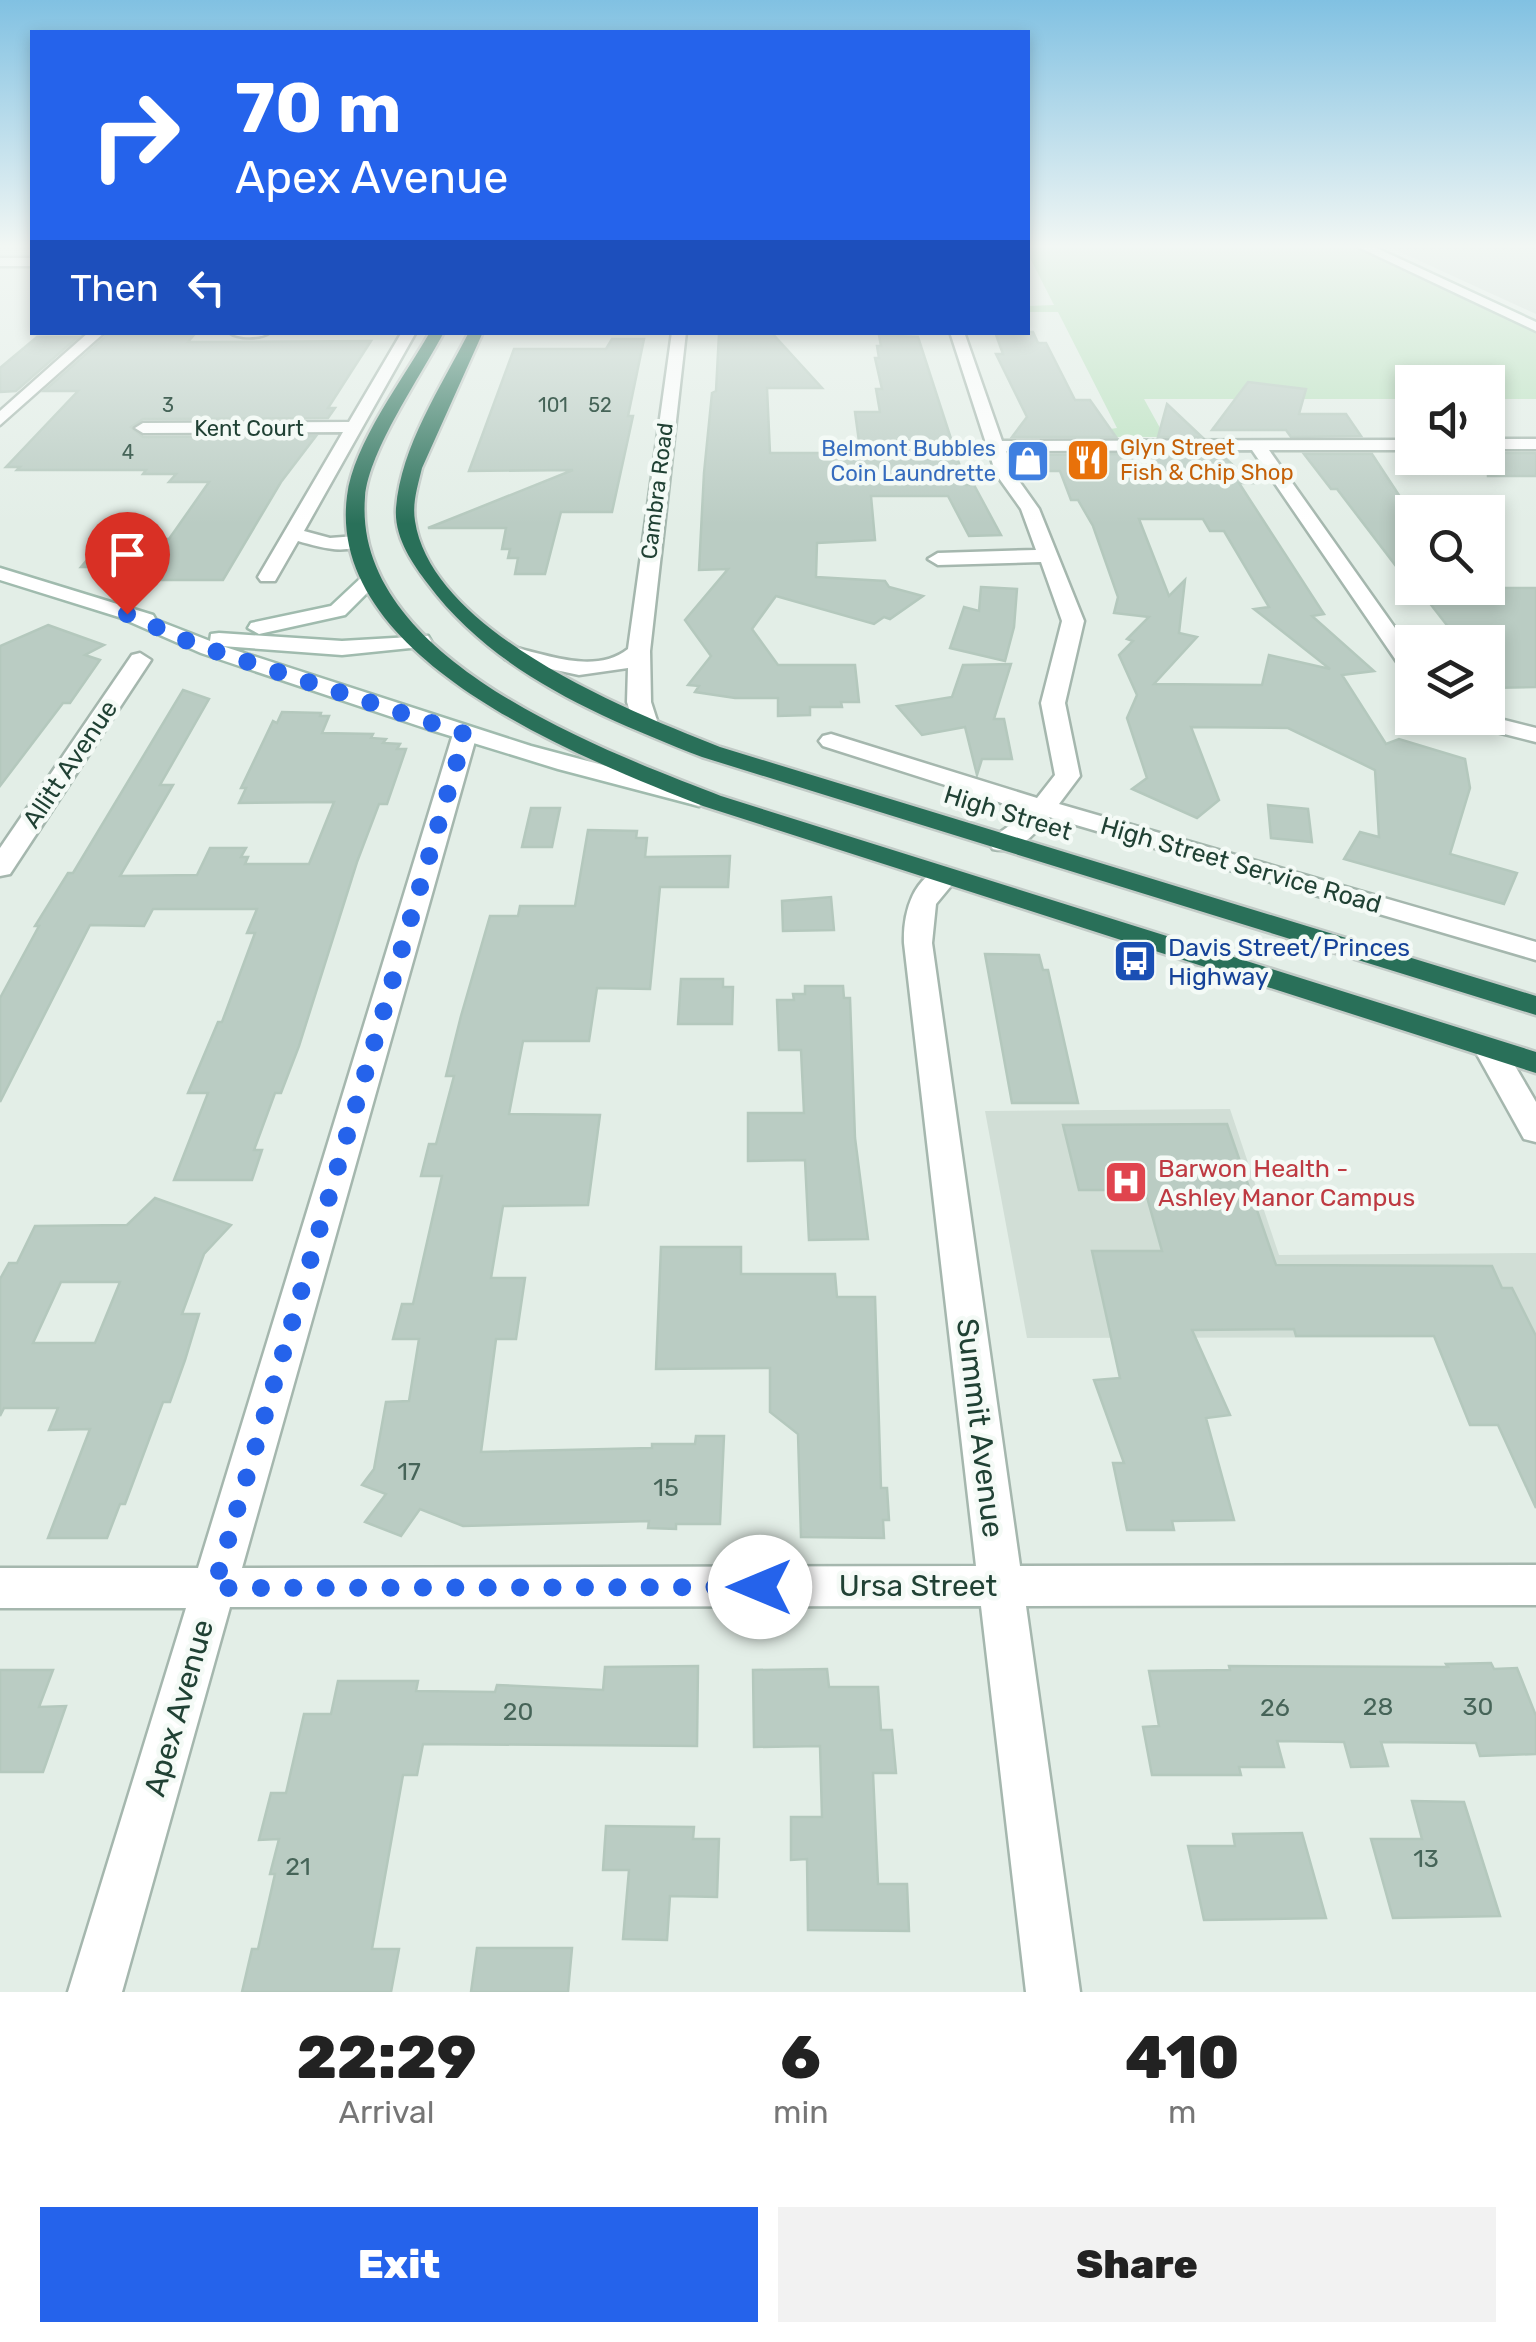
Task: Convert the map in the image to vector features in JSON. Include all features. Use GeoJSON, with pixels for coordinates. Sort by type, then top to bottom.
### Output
{"type":"FeatureCollection","features":[{"type":"Feature","properties":{"kind":"highway"},"geometry":{"type":"LineString","coordinates":[[434,338],[359,482],[354,511],[373,536],[370,580],[413,635],[478,687],[552,733],[618,765],[712,801],[1536,1064]]}},
{"type":"Feature","properties":{"kind":"highway"},"geometry":{"type":"LineString","coordinates":[[373,536],[405,518],[411,476],[473,338]]}},
{"type":"Feature","properties":{"kind":"highway","name":"High Street"},"geometry":{"type":"LineString","coordinates":[[405,518],[412,542],[432,578],[481,631],[579,694],[647,726],[810,785],[1536,1006]]}},
{"type":"Feature","properties":{"kind":"highway"},"geometry":{"type":"LineString","coordinates":[[413,635],[481,631]]}},
{"type":"Feature","properties":{"kind":"highway"},"geometry":{"type":"LineString","coordinates":[[946,875],[1002,843]]}},
{"type":"Feature","properties":{"kind":"street"},"geometry":{"type":"LineString","coordinates":[[0,420],[91,338]]}},
{"type":"Feature","properties":{"kind":"street"},"geometry":{"type":"LineString","coordinates":[[268,577],[407,338]]}},
{"type":"Feature","properties":{"kind":"street","name":"Cambra Road"},"geometry":{"type":"LineString","coordinates":[[647,726],[639,702],[639,651],[677,338]]}},
{"type":"Feature","properties":{"kind":"street"},"geometry":{"type":"LineString","coordinates":[[958,338],[1006,476],[1030,509],[1073,621],[1053,702],[1069,771],[1024,830],[1002,843]]}},
{"type":"Feature","properties":{"kind":"street","name":"Kent Court"},"geometry":{"type":"LineString","coordinates":[[143,428],[355,427]]}},
{"type":"Feature","properties":{"kind":"street"},"geometry":{"type":"LineString","coordinates":[[1505,444],[1536,444]]}},
{"type":"Feature","properties":{"kind":"street"},"geometry":{"type":"LineString","coordinates":[[994,446],[1395,445]]}},
{"type":"Feature","properties":{"kind":"street"},"geometry":{"type":"LineString","coordinates":[[1257,446],[1395,643]]}},
{"type":"Feature","properties":{"kind":"street"},"geometry":{"type":"LineString","coordinates":[[294,534],[329,544],[373,536]]}},
{"type":"Feature","properties":{"kind":"street"},"geometry":{"type":"LineString","coordinates":[[938,559],[1048,556]]}},
{"type":"Feature","properties":{"kind":"street"},"geometry":{"type":"LineString","coordinates":[[0,574],[195,634],[269,645],[356,648],[413,635]]}},
{"type":"Feature","properties":{"kind":"street"},"geometry":{"type":"LineString","coordinates":[[260,628],[338,611],[370,580]]}},
{"type":"Feature","properties":{"kind":"street"},"geometry":{"type":"LineString","coordinates":[[127,614],[194,644],[465,734],[614,778],[712,801]]}},
{"type":"Feature","properties":{"kind":"street"},"geometry":{"type":"LineString","coordinates":[[154,621],[413,635]]}},
{"type":"Feature","properties":{"kind":"street"},"geometry":{"type":"LineString","coordinates":[[513,654],[601,668],[624,664],[639,651]]}},
{"type":"Feature","properties":{"kind":"street","name":"Allitt Avenue"},"geometry":{"type":"LineString","coordinates":[[0,868],[140,660]]}},
{"type":"Feature","properties":{"kind":"street"},"geometry":{"type":"LineString","coordinates":[[1505,727],[1536,735]]}},
{"type":"Feature","properties":{"kind":"street","name":"Apex Avenue"},"geometry":{"type":"LineString","coordinates":[[96,1992],[465,734]]}},
{"type":"Feature","properties":{"kind":"street","name":"High Street Service Road"},"geometry":{"type":"LineString","coordinates":[[831,740],[1044,807],[1536,951]]}},
{"type":"Feature","properties":{"kind":"street","name":"Summit Avenue"},"geometry":{"type":"LineString","coordinates":[[946,875],[923,896],[917,916],[918,943],[1054,1992]]}},
{"type":"Feature","properties":{"kind":"street"},"geometry":{"type":"LineString","coordinates":[[1490,1049],[1536,1130]]}},
{"type":"Feature","properties":{"kind":"street","name":"Ursa Street"},"geometry":{"type":"LineString","coordinates":[[0,1588],[1536,1585]]}},
{"type":"Feature","properties":{"kind":"shaded area","name":"Barwon Health - Ashley Manor Campus"},"geometry":{"type":"Polygon","coordinates":[[[1230,1109],[1279,1255],[1536,1253],[1536,1337],[1027,1338],[985,1111],[1230,1109]]]}},
{"type":"Feature","properties":{"kind":"green space"},"geometry":{"type":"Polygon","coordinates":[[[1071,338],[1536,338],[1536,399],[1505,399],[1505,365],[1395,365],[1395,399],[1144,399],[1165,437],[1114,437],[1110,429],[1117,428],[1071,338]]]}},
{"type":"Feature","properties":{"kind":"building"},"geometry":{"type":"Polygon","coordinates":[[[36,338],[77,338],[16,391],[0,392],[0,368],[36,338]]]}},
{"type":"Feature","properties":{"kind":"building"},"geometry":{"type":"Polygon","coordinates":[[[104,338],[191,338],[188,342],[371,341],[328,408],[335,408],[328,418],[143,419],[131,427],[143,437],[316,436],[281,482],[223,580],[157,580],[159,576],[138,576],[141,572],[99,572],[103,567],[81,567],[105,539],[169,539],[209,482],[169,482],[176,474],[143,474],[146,470],[6,467],[78,391],[44,391],[104,338]]]}},
{"type":"Feature","properties":{"kind":"building"},"geometry":{"type":"Polygon","coordinates":[[[719,338],[776,338],[822,388],[767,388],[770,453],[853,453],[853,449],[860,449],[855,412],[880,412],[876,389],[882,389],[875,358],[879,358],[880,338],[918,338],[966,485],[974,485],[1001,535],[969,536],[948,496],[871,496],[875,540],[817,543],[816,577],[885,581],[889,587],[923,596],[890,619],[884,617],[874,624],[776,596],[752,629],[778,665],[855,665],[859,702],[841,702],[842,707],[810,707],[810,715],[778,716],[778,698],[735,698],[695,692],[699,686],[688,685],[711,656],[685,620],[728,569],[699,570],[704,473],[712,393],[716,391],[719,338]]]}},
{"type":"Feature","properties":{"kind":"building"},"geometry":{"type":"Polygon","coordinates":[[[997,338],[1036,338],[1038,343],[1046,343],[1075,400],[1090,400],[1116,437],[1012,437],[1027,417],[996,354],[1003,354],[997,338]]]}},
{"type":"Feature","properties":{"kind":"building"},"geometry":{"type":"Polygon","coordinates":[[[612,339],[644,339],[628,416],[633,416],[612,512],[561,512],[545,574],[515,574],[518,558],[508,558],[510,549],[502,549],[506,528],[428,528],[573,470],[469,471],[514,349],[606,349],[612,339]]]}},
{"type":"Feature","properties":{"kind":"building"},"geometry":{"type":"Polygon","coordinates":[[[1248,382],[1306,389],[1299,414],[1346,414],[1361,436],[1291,437],[1286,430],[1212,430],[1248,382]]]}},
{"type":"Feature","properties":{"kind":"building"},"geometry":{"type":"Polygon","coordinates":[[[1167,404],[1202,437],[1158,437],[1167,404]]]}},
{"type":"Feature","properties":{"kind":"building"},"geometry":{"type":"Polygon","coordinates":[[[1505,453],[1536,453],[1536,476],[1488,476],[1505,475],[1505,453]]]}},
{"type":"Feature","properties":{"kind":"building"},"geometry":{"type":"Polygon","coordinates":[[[1128,454],[1147,482],[1154,454],[1221,454],[1252,483],[1239,483],[1324,614],[1312,616],[1374,671],[1342,675],[1386,744],[1399,739],[1465,759],[1470,788],[1450,854],[1517,873],[1504,904],[1344,859],[1360,832],[1379,837],[1375,770],[1288,728],[1191,727],[1219,800],[1197,818],[1132,789],[1147,778],[1127,718],[1137,695],[1119,655],[1133,641],[1127,639],[1149,617],[1114,613],[1118,597],[1093,526],[1078,500],[1071,500],[1060,471],[1025,471],[1018,455],[1128,454]],[[1139,519],[1169,596],[1185,580],[1179,633],[1197,637],[1154,684],[1262,685],[1269,655],[1330,669],[1254,609],[1269,607],[1224,531],[1210,531],[1203,519],[1139,519]]]}},
{"type":"Feature","properties":{"kind":"building"},"geometry":{"type":"Polygon","coordinates":[[[1304,454],[1372,454],[1399,495],[1395,495],[1395,565],[1337,489],[1331,489],[1304,454]]]}},
{"type":"Feature","properties":{"kind":"building"},"geometry":{"type":"Polygon","coordinates":[[[981,587],[1017,589],[1014,627],[1005,661],[950,648],[964,607],[979,611],[981,587]]]}},
{"type":"Feature","properties":{"kind":"building"},"geometry":{"type":"Polygon","coordinates":[[[1505,588],[1536,588],[1536,687],[1505,688],[1505,625],[1447,625],[1431,605],[1505,605],[1505,588]]]}},
{"type":"Feature","properties":{"kind":"building"},"geometry":{"type":"Polygon","coordinates":[[[48,625],[104,645],[85,655],[100,660],[70,703],[63,703],[0,786],[0,646],[48,625]]]}},
{"type":"Feature","properties":{"kind":"building"},"geometry":{"type":"Polygon","coordinates":[[[1011,664],[994,719],[1004,719],[1012,759],[982,759],[977,775],[965,727],[922,735],[897,706],[952,697],[963,665],[1011,664]]]}},
{"type":"Feature","properties":{"kind":"building"},"geometry":{"type":"Polygon","coordinates":[[[183,690],[209,699],[160,785],[173,785],[120,876],[197,875],[210,848],[246,848],[241,857],[248,857],[245,864],[309,864],[334,802],[239,803],[246,788],[241,788],[273,721],[277,723],[282,712],[321,713],[320,716],[329,716],[322,733],[373,734],[371,738],[386,739],[383,743],[400,744],[397,749],[406,749],[387,804],[379,804],[357,862],[299,1046],[281,1093],[275,1093],[254,1150],[262,1150],[252,1180],[174,1180],[208,1093],[188,1093],[218,1022],[222,1022],[255,933],[247,933],[257,909],[153,909],[144,926],[90,925],[0,1102],[0,998],[39,926],[35,926],[68,873],[73,873],[183,690]]]}},
{"type":"Feature","properties":{"kind":"building"},"geometry":{"type":"Polygon","coordinates":[[[1268,805],[1308,809],[1312,842],[1271,838],[1268,805]]]}},
{"type":"Feature","properties":{"kind":"building"},"geometry":{"type":"Polygon","coordinates":[[[531,808],[560,808],[552,847],[522,847],[531,808]]]}},
{"type":"Feature","properties":{"kind":"building"},"geometry":{"type":"Polygon","coordinates":[[[588,830],[637,831],[636,838],[647,838],[645,857],[730,856],[728,887],[660,887],[650,989],[597,988],[589,1041],[523,1041],[509,1114],[600,1115],[588,1205],[503,1206],[491,1278],[525,1278],[516,1339],[496,1339],[481,1452],[652,1448],[652,1444],[695,1444],[696,1436],[724,1436],[720,1524],[676,1524],[676,1529],[648,1528],[649,1521],[463,1526],[420,1509],[401,1536],[365,1522],[386,1494],[362,1485],[374,1469],[386,1402],[409,1401],[419,1339],[393,1339],[402,1304],[413,1304],[442,1176],[421,1176],[429,1144],[436,1144],[454,1076],[446,1076],[461,1016],[490,916],[518,916],[520,906],[575,906],[588,830]]]}},
{"type":"Feature","properties":{"kind":"building"},"geometry":{"type":"Polygon","coordinates":[[[831,897],[834,930],[783,931],[782,901],[831,897]]]}},
{"type":"Feature","properties":{"kind":"building"},"geometry":{"type":"Polygon","coordinates":[[[985,954],[1039,955],[1043,970],[1048,970],[1078,1103],[1012,1103],[985,954]]]}},
{"type":"Feature","properties":{"kind":"building"},"geometry":{"type":"Polygon","coordinates":[[[681,979],[723,979],[723,987],[733,987],[732,1024],[678,1024],[681,979]]]}},
{"type":"Feature","properties":{"kind":"building"},"geometry":{"type":"Polygon","coordinates":[[[805,986],[843,986],[844,998],[850,998],[855,1138],[868,1239],[809,1240],[805,1160],[748,1161],[748,1113],[804,1113],[801,1050],[779,1050],[777,1000],[794,1000],[793,994],[805,994],[805,986]]]}},
{"type":"Feature","properties":{"kind":"building","name":"Barwon Health - Ashley Manor Campus"},"geometry":{"type":"Polygon","coordinates":[[[1227,1124],[1276,1265],[1492,1266],[1502,1288],[1512,1288],[1536,1336],[1536,1508],[1498,1425],[1470,1425],[1434,1336],[1296,1336],[1294,1329],[1192,1330],[1230,1415],[1206,1418],[1234,1520],[1172,1521],[1174,1530],[1127,1530],[1113,1463],[1124,1463],[1094,1380],[1120,1378],[1092,1251],[1162,1251],[1145,1190],[1079,1190],[1063,1125],[1227,1124]]]}},
{"type":"Feature","properties":{"kind":"building"},"geometry":{"type":"Polygon","coordinates":[[[155,1198],[231,1225],[204,1254],[182,1314],[199,1314],[185,1360],[170,1402],[163,1402],[125,1504],[120,1504],[107,1538],[48,1538],[90,1429],[49,1430],[58,1408],[4,1408],[0,1416],[0,1279],[9,1263],[17,1263],[35,1226],[127,1225],[155,1198]],[[61,1282],[33,1343],[95,1343],[120,1282],[61,1282]]]}},
{"type":"Feature","properties":{"kind":"building"},"geometry":{"type":"Polygon","coordinates":[[[661,1247],[741,1247],[741,1274],[835,1274],[837,1297],[875,1297],[881,1488],[887,1488],[889,1520],[883,1520],[884,1538],[801,1537],[798,1434],[770,1412],[770,1368],[656,1369],[661,1247]]]}},
{"type":"Feature","properties":{"kind":"building"},"geometry":{"type":"Polygon","coordinates":[[[1491,1663],[1494,1669],[1517,1668],[1536,1716],[1536,1754],[1480,1756],[1476,1743],[1381,1742],[1388,1766],[1351,1767],[1344,1742],[1277,1741],[1284,1767],[1239,1767],[1241,1775],[1152,1775],[1143,1727],[1159,1726],[1149,1671],[1230,1670],[1229,1666],[1448,1667],[1446,1664],[1491,1663]]]}},
{"type":"Feature","properties":{"kind":"building"},"geometry":{"type":"Polygon","coordinates":[[[698,1666],[697,1746],[423,1744],[417,1775],[403,1775],[372,1949],[399,1949],[391,1992],[242,1992],[252,1949],[258,1949],[275,1874],[270,1874],[279,1839],[259,1840],[271,1793],[286,1793],[304,1714],[331,1714],[338,1681],[418,1681],[416,1691],[495,1692],[497,1685],[603,1690],[605,1667],[698,1666]]]}},
{"type":"Feature","properties":{"kind":"building"},"geometry":{"type":"Polygon","coordinates":[[[827,1669],[829,1687],[878,1687],[881,1730],[892,1730],[896,1773],[873,1773],[878,1884],[907,1884],[909,1931],[808,1930],[807,1859],[791,1860],[791,1817],[822,1817],[820,1746],[754,1747],[753,1670],[827,1669]]]}},
{"type":"Feature","properties":{"kind":"building"},"geometry":{"type":"Polygon","coordinates":[[[0,1670],[53,1670],[39,1707],[66,1706],[43,1772],[0,1772],[0,1670]]]}},
{"type":"Feature","properties":{"kind":"building"},"geometry":{"type":"Polygon","coordinates":[[[1412,1801],[1464,1802],[1500,1916],[1393,1918],[1371,1839],[1422,1839],[1412,1801]]]}},
{"type":"Feature","properties":{"kind":"building"},"geometry":{"type":"Polygon","coordinates":[[[606,1826],[694,1827],[693,1839],[719,1839],[717,1897],[670,1896],[667,1940],[623,1939],[629,1870],[603,1870],[606,1826]]]}},
{"type":"Feature","properties":{"kind":"building"},"geometry":{"type":"Polygon","coordinates":[[[1302,1833],[1326,1918],[1204,1920],[1188,1846],[1235,1846],[1233,1834],[1302,1833]]]}},
{"type":"Feature","properties":{"kind":"building"},"geometry":{"type":"Polygon","coordinates":[[[477,1948],[572,1948],[568,1992],[471,1992],[477,1948]]]}},
{"type":"Feature","properties":{"kind":"place","name":"Glyn Street Fish & Chip Shop"},"geometry":{"type":"Point","coordinates":[1088,460]}},
{"type":"Feature","properties":{"kind":"place","name":"Belmont Bubbles Coin Laundrette"},"geometry":{"type":"Point","coordinates":[1028,461]}},
{"type":"Feature","properties":{"kind":"place","name":"Davis Street/Princes Highway"},"geometry":{"type":"Point","coordinates":[1135,961]}},
{"type":"Feature","properties":{"kind":"place","name":"Barwon Health - Ashley Manor Campus"},"geometry":{"type":"Point","coordinates":[1126,1182]}},
{"type":"Feature","properties":{"kind":"route"},"geometry":{"type":"LineString","coordinates":[[127,614],[194,644],[465,734],[214,1588],[760,1587]]}}]}
